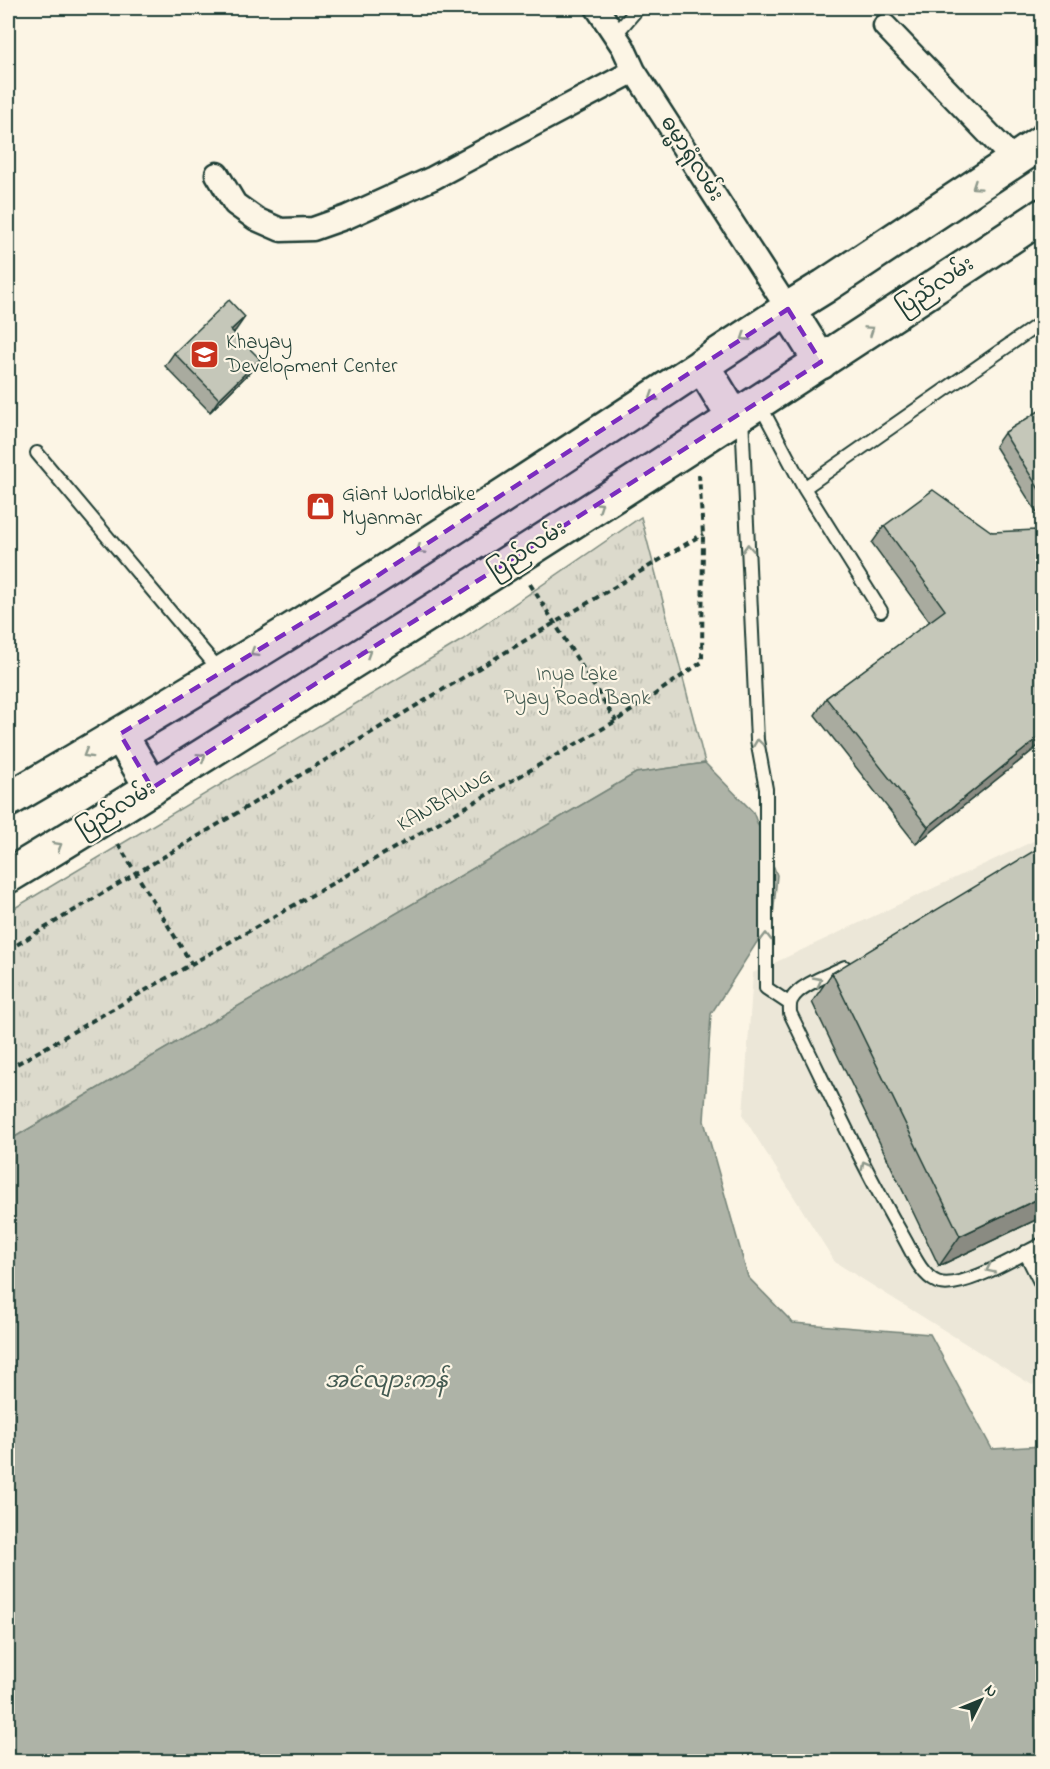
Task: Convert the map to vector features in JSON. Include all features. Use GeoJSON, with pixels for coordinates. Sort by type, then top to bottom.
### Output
{"type":"FeatureCollection","features":[{"type":"Feature","properties":{"kind":"highway"},"geometry":{"type":"LineString","coordinates":[[8,800],[222,673],[459,524],[1042,142]]}},
{"type":"Feature","properties":{"kind":"highway","name":"ပြည်လမ်း"},"geometry":{"type":"LineString","coordinates":[[8,876],[514,560],[1042,216]]}},
{"type":"Feature","properties":{"kind":"highway"},"geometry":{"type":"LineString","coordinates":[[788,309],[821,362]]}},
{"type":"Feature","properties":{"kind":"highway"},"geometry":{"type":"LineString","coordinates":[[702,365],[745,411]]}},
{"type":"Feature","properties":{"kind":"highway"},"geometry":{"type":"LineString","coordinates":[[120,734],[152,788]]}},
{"type":"Feature","properties":{"kind":"street","name":"ဓမ္မာရုံလမ်း"},"geometry":{"type":"LineString","coordinates":[[597,8],[623,47],[634,71],[788,309]]}},
{"type":"Feature","properties":{"kind":"street"},"geometry":{"type":"LineString","coordinates":[[885,26],[1014,160]]}},
{"type":"Feature","properties":{"kind":"street"},"geometry":{"type":"LineString","coordinates":[[217,174],[235,204],[256,219],[281,230],[313,229],[347,217],[433,178],[634,71]]}},
{"type":"Feature","properties":{"kind":"lane"},"geometry":{"type":"LineString","coordinates":[[615,35],[638,8]]}},
{"type":"Feature","properties":{"kind":"lane"},"geometry":{"type":"LineString","coordinates":[[804,488],[1042,322]]}},
{"type":"Feature","properties":{"kind":"lane"},"geometry":{"type":"LineString","coordinates":[[745,411],[804,488],[881,612]]}},
{"type":"Feature","properties":{"kind":"lane"},"geometry":{"type":"LineString","coordinates":[[745,411],[757,740],[766,789],[766,988],[790,1004]]}},
{"type":"Feature","properties":{"kind":"lane"},"geometry":{"type":"LineString","coordinates":[[37,453],[222,673]]}},
{"type":"Feature","properties":{"kind":"lane"},"geometry":{"type":"LineString","coordinates":[[851,963],[799,990],[790,1004],[790,1013],[855,1147],[896,1224],[928,1276],[937,1282],[950,1284],[966,1281],[1042,1244]]}},
{"type":"Feature","properties":{"kind":"lane"},"geometry":{"type":"LineString","coordinates":[[1025,1252],[1042,1286]]}},
{"type":"Feature","properties":{"kind":"path","name":"KANBAUNG"},"geometry":{"type":"LineString","coordinates":[[8,1069],[616,721],[702,662],[703,534],[697,442]]}},
{"type":"Feature","properties":{"kind":"path"},"geometry":{"type":"LineString","coordinates":[[8,950],[703,534]]}},
{"type":"Feature","properties":{"kind":"path"},"geometry":{"type":"LineString","coordinates":[[514,560],[616,721]]}},
{"type":"Feature","properties":{"kind":"path"},"geometry":{"type":"LineString","coordinates":[[102,819],[191,963]]}},
{"type":"Feature","properties":{"kind":"highlighted area"},"geometry":{"type":"Polygon","coordinates":[[[788,309],[821,362],[152,788],[120,734],[337,602],[788,309]]]}},
{"type":"Feature","properties":{"kind":"shaded area"},"geometry":{"type":"Polygon","coordinates":[[[1042,837],[1042,1380],[1032,1385],[835,1262],[743,1116],[753,973],[1042,837]]]}},
{"type":"Feature","properties":{"kind":"green space","name":"Inya Lake Pyay Road Bank"},"geometry":{"type":"Polygon","coordinates":[[[641,517],[705,763],[636,773],[8,1141],[8,912],[462,640],[641,517]]]}},
{"type":"Feature","properties":{"kind":"water","name":"အင်လျားကန်"},"geometry":{"type":"Polygon","coordinates":[[[705,763],[753,812],[777,875],[773,917],[711,1014],[704,1121],[748,1277],[793,1323],[930,1334],[992,1449],[1042,1446],[1042,1761],[8,1761],[8,1141],[636,773],[705,763]]]}},
{"type":"Feature","properties":{"kind":"building","name":"Khayay Development Center"},"geometry":{"type":"Polygon","coordinates":[[[229,300],[245,317],[231,330],[260,359],[219,399],[174,353],[229,300]]]}},
{"type":"Feature","properties":{"kind":"building"},"geometry":{"type":"Polygon","coordinates":[[[1042,409],[1042,494],[1004,433],[1042,409]]]}},
{"type":"Feature","properties":{"kind":"building"},"geometry":{"type":"Polygon","coordinates":[[[933,490],[992,532],[1036,530],[1042,540],[1042,735],[928,827],[826,698],[945,610],[884,526],[933,490]]]}},
{"type":"Feature","properties":{"kind":"building"},"geometry":{"type":"Polygon","coordinates":[[[1042,846],[1042,1197],[960,1236],[832,973],[1042,846]]]}},
{"type":"Feature","properties":{"kind":"place","name":"Khayay Development Center"},"geometry":{"type":"Point","coordinates":[205,355]}},
{"type":"Feature","properties":{"kind":"place","name":"Giant Worldbike Myanmar"},"geometry":{"type":"Point","coordinates":[321,507]}}]}
